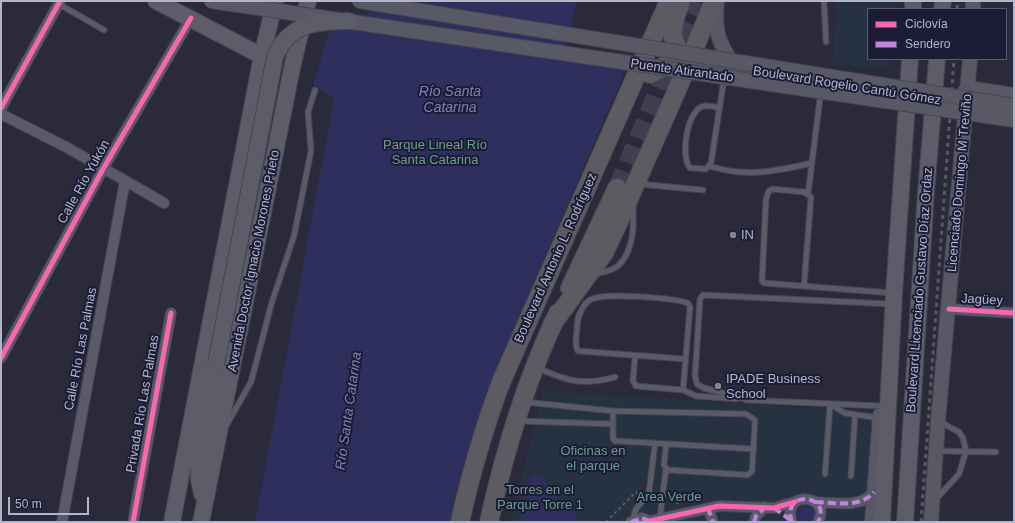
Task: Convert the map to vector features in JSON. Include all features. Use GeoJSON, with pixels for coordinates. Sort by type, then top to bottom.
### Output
{"type":"FeatureCollection","features":[{"type":"Feature","properties":{"kind":"highway"},"geometry":{"type":"LineString","coordinates":[[681,1],[671,30],[676,46],[689,62]]}},
{"type":"Feature","properties":{"kind":"highway"},"geometry":{"type":"LineString","coordinates":[[553,323],[589,276],[604,253],[629,187],[677,90],[714,1]]}},
{"type":"Feature","properties":{"kind":"highway","name":"Boulevard Antonio L. Rodríguez"},"geometry":{"type":"LineString","coordinates":[[460,522],[472,467],[485,423],[666,4]]}},
{"type":"Feature","properties":{"kind":"highway"},"geometry":{"type":"LineString","coordinates":[[549,273],[559,265],[578,235],[648,76],[652,72],[672,62],[689,62]]}},
{"type":"Feature","properties":{"kind":"highway"},"geometry":{"type":"LineString","coordinates":[[652,72],[660,70],[672,73],[675,78],[677,90]]}},
{"type":"Feature","properties":{"kind":"highway","name":"Boulevard Antonio L. Rodríguez"},"geometry":{"type":"LineString","coordinates":[[489,522],[499,476],[514,421],[534,366],[553,323],[629,187]]}},
{"type":"Feature","properties":{"kind":"main road"},"geometry":{"type":"LineString","coordinates":[[156,1],[262,56]]}},
{"type":"Feature","properties":{"kind":"main road","name":"Puente Atirantado"},"geometry":{"type":"LineString","coordinates":[[211,1],[1014,120]]}},
{"type":"Feature","properties":{"kind":"main road"},"geometry":{"type":"LineString","coordinates":[[172,522],[262,56],[275,1]]}},
{"type":"Feature","properties":{"kind":"main road","name":"Avenida Doctor Ignacio Morones Prieto"},"geometry":{"type":"LineString","coordinates":[[201,522],[293,63],[308,1]]}},
{"type":"Feature","properties":{"kind":"main road","name":"Puente Atirantado"},"geometry":{"type":"LineString","coordinates":[[359,1],[1014,106]]}},
{"type":"Feature","properties":{"kind":"main road"},"geometry":{"type":"LineString","coordinates":[[717,1],[716,26],[718,39],[731,68]]}},
{"type":"Feature","properties":{"kind":"main road"},"geometry":{"type":"LineString","coordinates":[[204,504],[199,480],[199,464],[216,364],[275,57],[284,40],[299,28],[332,22],[350,22]]}},
{"type":"Feature","properties":{"kind":"main road","name":"Boulevard Licenciado Gustavo Díaz Ordaz"},"geometry":{"type":"LineString","coordinates":[[882,522],[894,299],[910,60]]}},
{"type":"Feature","properties":{"kind":"main road","name":"Boulevard Licenciado Gustavo Díaz Ordaz"},"geometry":{"type":"LineString","coordinates":[[905,522],[937,60]]}},
{"type":"Feature","properties":{"kind":"main road","name":"Licenciado Domingo M Treviño"},"geometry":{"type":"LineString","coordinates":[[968,88],[970,60]]}},
{"type":"Feature","properties":{"kind":"main road","name":"Boulevard Rogelio Cantú Gómez"},"geometry":{"type":"LineString","coordinates":[[689,62],[934,99],[1014,114]]}},
{"type":"Feature","properties":{"kind":"main road"},"geometry":{"type":"LineString","coordinates":[[968,88],[1014,95]]}},
{"type":"Feature","properties":{"kind":"main road","name":"Boulevard Rogelio Cantú Gómez"},"geometry":{"type":"LineString","coordinates":[[961,105],[968,88]]}},
{"type":"Feature","properties":{"kind":"main road","name":"Licenciado Domingo M Treviño"},"geometry":{"type":"LineString","coordinates":[[931,522],[938,421],[949,309],[961,105]]}},
{"type":"Feature","properties":{"kind":"main road"},"geometry":{"type":"LineString","coordinates":[[891,370],[897,371],[902,376],[902,412],[911,426]]}},
{"type":"Feature","properties":{"kind":"main road","name":"Boulevard Licenciado Gustavo Díaz Ordaz"},"geometry":{"type":"LineString","coordinates":[[872,522],[881,412],[891,370]]}},
{"type":"Feature","properties":{"kind":"street"},"geometry":{"type":"LineString","coordinates":[[1,108],[58,2]]}},
{"type":"Feature","properties":{"kind":"street","name":"Calle Río Yukón"},"geometry":{"type":"LineString","coordinates":[[1,358],[103,169],[191,18]]}},
{"type":"Feature","properties":{"kind":"street"},"geometry":{"type":"LineString","coordinates":[[1,114],[68,148],[164,203]]}},
{"type":"Feature","properties":{"kind":"street","name":"Calle Río Las Palmas"},"geometry":{"type":"LineString","coordinates":[[62,522],[125,182]]}},
{"type":"Feature","properties":{"kind":"street","name":"Jagüey"},"geometry":{"type":"LineString","coordinates":[[949,309],[1014,313]]}},
{"type":"Feature","properties":{"kind":"street","name":"Privada Río Las Palmas"},"geometry":{"type":"LineString","coordinates":[[133,522],[171,313]]}},
{"type":"Feature","properties":{"kind":"street"},"geometry":{"type":"LineString","coordinates":[[631,521],[642,518],[656,521],[719,506],[769,508],[806,499],[816,502],[859,503],[866,500],[874,492]]}},
{"type":"Feature","properties":{"kind":"street"},"geometry":{"type":"LineString","coordinates":[[792,522],[791,510],[795,502]]}},
{"type":"Feature","properties":{"kind":"street"},"geometry":{"type":"LineString","coordinates":[[816,502],[821,512],[818,522]]}},
{"type":"Feature","properties":{"kind":"street"},"geometry":{"type":"LineString","coordinates":[[708,508],[713,522]]}},
{"type":"Feature","properties":{"kind":"street"},"geometry":{"type":"LineString","coordinates":[[769,508],[792,522]]}},
{"type":"Feature","properties":{"kind":"street"},"geometry":{"type":"LineString","coordinates":[[754,522],[756,516],[769,508]]}},
{"type":"Feature","properties":{"kind":"street"},"geometry":{"type":"LineString","coordinates":[[676,522],[684,514]]}},
{"type":"Feature","properties":{"kind":"lane"},"geometry":{"type":"LineString","coordinates":[[824,1],[826,42]]}},
{"type":"Feature","properties":{"kind":"lane"},"geometry":{"type":"LineString","coordinates":[[58,2],[104,30]]}},
{"type":"Feature","properties":{"kind":"lane"},"geometry":{"type":"LineString","coordinates":[[710,166],[720,108],[731,68]]}},
{"type":"Feature","properties":{"kind":"lane"},"geometry":{"type":"LineString","coordinates":[[804,286],[811,203],[811,197],[808,194],[822,82]]}},
{"type":"Feature","properties":{"kind":"lane"},"geometry":{"type":"LineString","coordinates":[[216,445],[251,382],[272,302],[294,236],[311,151],[308,112],[315,90]]}},
{"type":"Feature","properties":{"kind":"lane"},"geometry":{"type":"LineString","coordinates":[[720,108],[704,106],[699,108],[688,127],[685,144],[686,158],[690,168],[706,169],[710,166],[734,173],[748,173],[781,171],[812,163]]}},
{"type":"Feature","properties":{"kind":"lane"},"geometry":{"type":"LineString","coordinates":[[629,187],[703,190]]}},
{"type":"Feature","properties":{"kind":"lane"},"geometry":{"type":"LineString","coordinates":[[808,194],[772,189],[767,194],[762,281],[767,284],[804,286],[894,299]]}},
{"type":"Feature","properties":{"kind":"lane"},"geometry":{"type":"LineString","coordinates":[[749,400],[704,388],[697,384],[695,376],[697,337],[700,299],[702,294],[894,299]]}},
{"type":"Feature","properties":{"kind":"lane"},"geometry":{"type":"LineString","coordinates":[[683,390],[690,307],[688,303],[612,295],[599,296],[585,305],[577,323],[576,347],[578,352],[685,359]]}},
{"type":"Feature","properties":{"kind":"lane"},"geometry":{"type":"LineString","coordinates":[[635,356],[632,381],[636,386],[683,390],[696,396],[830,405],[881,412]]}},
{"type":"Feature","properties":{"kind":"lane"},"geometry":{"type":"LineString","coordinates":[[534,366],[562,379],[592,381],[616,377]]}},
{"type":"Feature","properties":{"kind":"lane"},"geometry":{"type":"LineString","coordinates":[[521,402],[613,411],[746,414],[755,420],[752,471],[748,475],[668,470],[666,468]]}},
{"type":"Feature","properties":{"kind":"lane"},"geometry":{"type":"LineString","coordinates":[[830,405],[845,413],[855,416],[881,412]]}},
{"type":"Feature","properties":{"kind":"lane"},"geometry":{"type":"LineString","coordinates":[[825,474],[830,405]]}},
{"type":"Feature","properties":{"kind":"lane"},"geometry":{"type":"LineString","coordinates":[[613,411],[612,424],[613,438],[615,441],[754,449]]}},
{"type":"Feature","properties":{"kind":"lane"},"geometry":{"type":"LineString","coordinates":[[851,476],[855,416]]}},
{"type":"Feature","properties":{"kind":"lane"},"geometry":{"type":"LineString","coordinates":[[514,421],[612,424]]}},
{"type":"Feature","properties":{"kind":"lane"},"geometry":{"type":"LineString","coordinates":[[932,503],[960,474],[966,451],[963,438],[959,432],[938,421]]}},
{"type":"Feature","properties":{"kind":"lane"},"geometry":{"type":"LineString","coordinates":[[631,521],[636,509],[650,493],[655,443]]}},
{"type":"Feature","properties":{"kind":"lane"},"geometry":{"type":"LineString","coordinates":[[656,521],[666,468],[666,444]]}},
{"type":"Feature","properties":{"kind":"lane"},"geometry":{"type":"LineString","coordinates":[[936,451],[996,452]]}},
{"type":"Feature","properties":{"kind":"green space"},"geometry":{"type":"Polygon","coordinates":[[[837,1],[897,1],[896,8],[867,8],[867,60],[890,60],[889,68],[832,66],[837,1]]]}},
{"type":"Feature","properties":{"kind":"green space","name":"Oficinas en el parque"},"geometry":{"type":"Polygon","coordinates":[[[543,391],[873,412],[868,522],[510,522],[543,391]]]}},
{"type":"Feature","properties":{"kind":"water","name":"Río Santa Catarina"},"geometry":{"type":"Polygon","coordinates":[[[369,1],[577,1],[565,46],[631,57],[494,375],[465,460],[450,522],[255,522],[334,99],[313,84],[336,10],[367,15],[369,1]]]}},
{"type":"Feature","properties":{"kind":"water"},"geometry":{"type":"Polygon","coordinates":[[[537,474],[544,478],[559,501],[582,522],[519,522],[530,480],[532,475],[537,474]]]}},
{"type":"Feature","properties":{"kind":"water"},"geometry":{"type":"Polygon","coordinates":[[[806,505],[812,508],[815,514],[812,520],[806,523],[800,520],[797,514],[800,508],[806,505]]]}},
{"type":"Feature","properties":{"kind":"tunnel"},"geometry":{"type":"LineString","coordinates":[[617,188],[695,1]]}},
{"type":"Feature","properties":{"kind":"railway"},"geometry":{"type":"LineString","coordinates":[[957,8],[958,1]]}},
{"type":"Feature","properties":{"kind":"railway"},"geometry":{"type":"LineString","coordinates":[[921,522],[954,60]]}},
{"type":"Feature","properties":{"kind":"marked path"},"geometry":{"type":"LineString","coordinates":[[816,502],[855,502],[869,497],[874,492]]}},
{"type":"Feature","properties":{"kind":"marked path"},"geometry":{"type":"LineString","coordinates":[[792,522],[790,511],[793,504],[799,500],[806,499],[813,501],[819,506],[821,513],[818,522]]}},
{"type":"Feature","properties":{"kind":"marked path"},"geometry":{"type":"LineString","coordinates":[[708,508],[713,522]]}},
{"type":"Feature","properties":{"kind":"marked path"},"geometry":{"type":"LineString","coordinates":[[754,522],[756,516],[764,508]]}},
{"type":"Feature","properties":{"kind":"marked path"},"geometry":{"type":"LineString","coordinates":[[774,508],[792,521]]}},
{"type":"Feature","properties":{"kind":"marked path"},"geometry":{"type":"LineString","coordinates":[[631,522],[642,518],[652,522]]}},
{"type":"Feature","properties":{"kind":"cycle path"},"geometry":{"type":"LineString","coordinates":[[1,108],[60,1]]}},
{"type":"Feature","properties":{"kind":"cycle path"},"geometry":{"type":"LineString","coordinates":[[1,358],[103,169],[191,18]]}},
{"type":"Feature","properties":{"kind":"cycle path"},"geometry":{"type":"LineString","coordinates":[[949,309],[1014,313]]}},
{"type":"Feature","properties":{"kind":"cycle path"},"geometry":{"type":"LineString","coordinates":[[133,522],[171,313]]}},
{"type":"Feature","properties":{"kind":"cycle path"},"geometry":{"type":"LineString","coordinates":[[650,521],[719,506],[774,508],[795,502]]}},
{"type":"Feature","properties":{"kind":"place","name":"IN"},"geometry":{"type":"Point","coordinates":[733,235]}},
{"type":"Feature","properties":{"kind":"place","name":"IPADE Business School"},"geometry":{"type":"Point","coordinates":[718,386]}},
{"type":"Feature","properties":{"kind":"park label","name":"Parque Lineal Río Santa Catarina"},"geometry":{"type":"Point","coordinates":[435,152]}},
{"type":"Feature","properties":{"kind":"park label","name":"Area Verde"},"geometry":{"type":"Point","coordinates":[669,497]}},
{"type":"Feature","properties":{"kind":"park label","name":"Torres en el Parque Torre 1"},"geometry":{"type":"Point","coordinates":[540,498]}}]}
